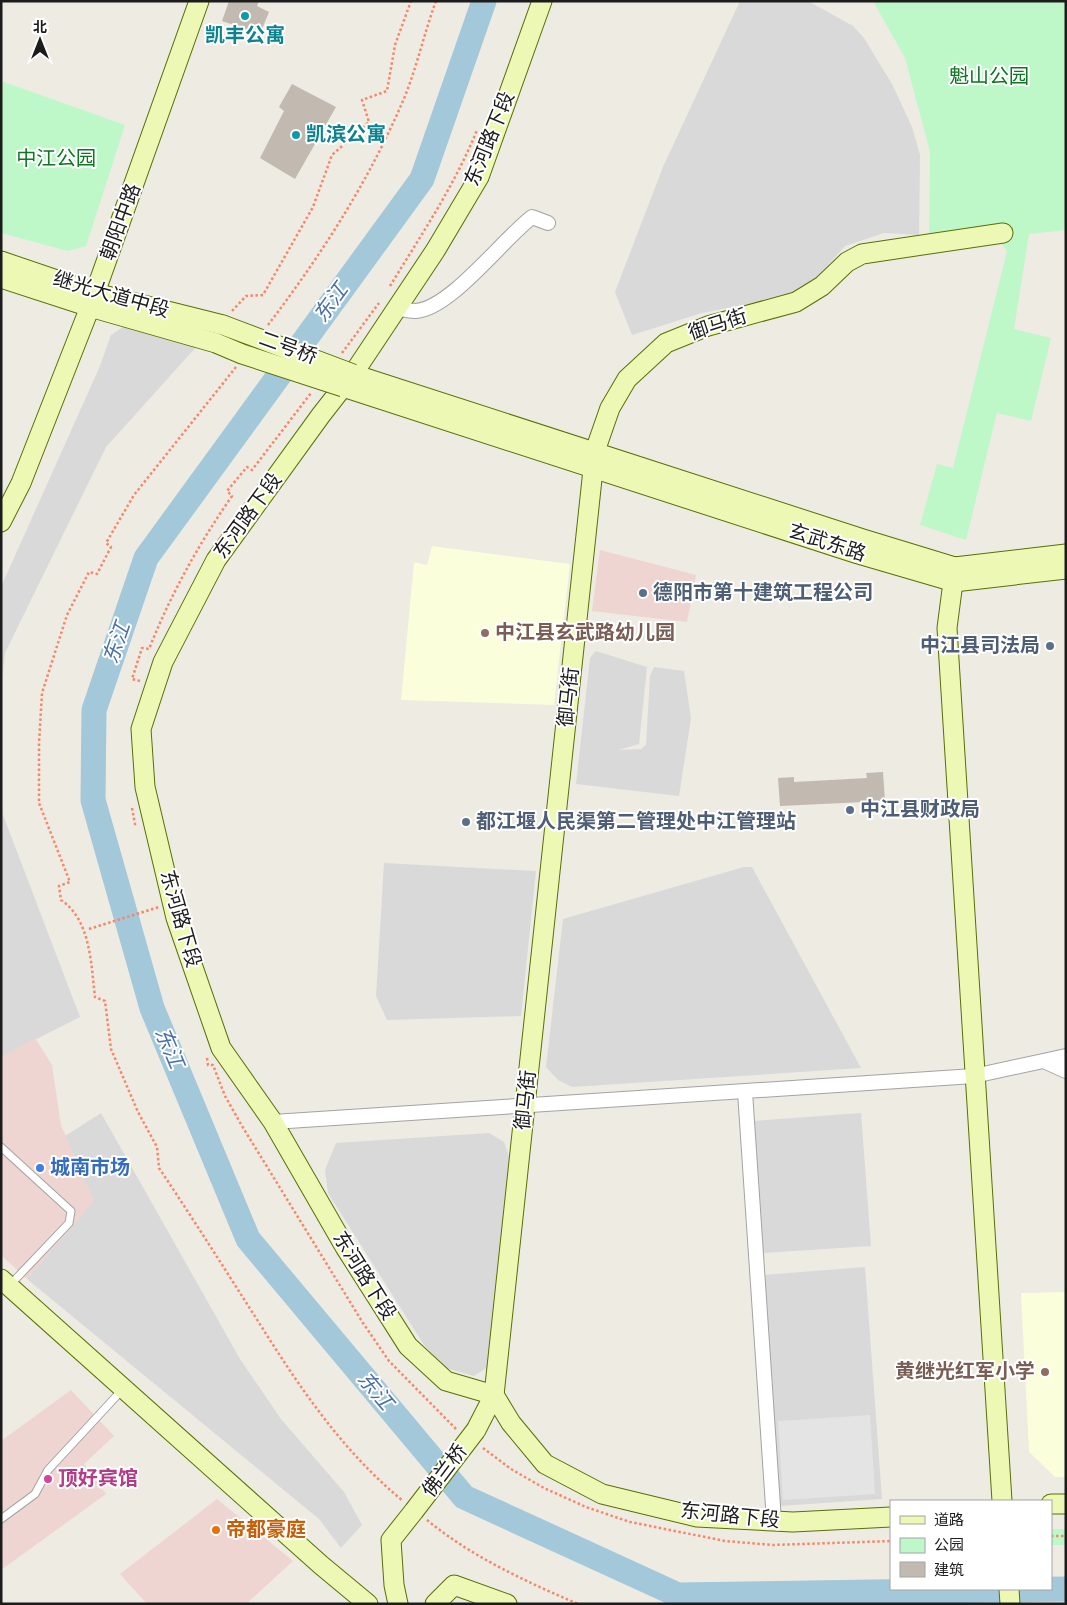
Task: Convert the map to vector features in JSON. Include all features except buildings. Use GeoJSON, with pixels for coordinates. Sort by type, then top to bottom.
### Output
{"type":"FeatureCollection","features":[{"type":"Feature","properties":{"kind":"street","name":"朝阳中路"},"geometry":{"type":"LineString","coordinates":[[1,522],[20,483],[93,300],[199,1]]}},
{"type":"Feature","properties":{"kind":"street","name":"东河路下段"},"geometry":{"type":"LineString","coordinates":[[542,1],[479,176],[435,251],[390,303],[348,380],[216,560],[163,662],[141,729],[145,787],[183,936],[221,1048],[273,1122],[345,1247],[408,1346],[446,1381],[494,1395],[511,1423],[545,1464],[602,1494],[696,1517],[793,1522],[890,1517]]}},
{"type":"Feature","properties":{"kind":"street"},"geometry":{"type":"LineString","coordinates":[[390,303],[417,311],[447,298],[516,229],[532,217],[548,223]]}},
{"type":"Feature","properties":{"kind":"street","name":"御马街"},"geometry":{"type":"LineString","coordinates":[[471,1436],[494,1395],[594,459],[610,408],[627,379],[666,343],[708,326],[796,302],[822,286],[847,262],[862,254],[1004,232]]}},
{"type":"Feature","properties":{"kind":"street","name":"继光大道中段"},"geometry":{"type":"LineString","coordinates":[[1,261],[93,300],[216,343]]}},
{"type":"Feature","properties":{"kind":"street","name":"继光大道中段"},"geometry":{"type":"LineString","coordinates":[[1,278],[93,300],[221,324]]}},
{"type":"Feature","properties":{"kind":"street","name":"二号桥"},"geometry":{"type":"LineString","coordinates":[[221,324],[348,380]]}},
{"type":"Feature","properties":{"kind":"street","name":"二号桥"},"geometry":{"type":"LineString","coordinates":[[216,343],[242,354],[348,380]]}},
{"type":"Feature","properties":{"kind":"street","name":"玄武东路"},"geometry":{"type":"LineString","coordinates":[[348,380],[594,459],[858,554],[954,574],[1066,569]]}},
{"type":"Feature","properties":{"kind":"street","name":"玄武东路"},"geometry":{"type":"LineString","coordinates":[[954,574],[1066,554]]}},
{"type":"Feature","properties":{"kind":"street"},"geometry":{"type":"LineString","coordinates":[[954,574],[947,628],[1002,1500]]}},
{"type":"Feature","properties":{"kind":"street"},"geometry":{"type":"LineString","coordinates":[[273,1122],[974,1076],[1046,1062],[1066,1056]]}},
{"type":"Feature","properties":{"kind":"street"},"geometry":{"type":"LineString","coordinates":[[1046,1062],[1066,1071]]}},
{"type":"Feature","properties":{"kind":"street"},"geometry":{"type":"LineString","coordinates":[[745,1092],[774,1521]]}},
{"type":"Feature","properties":{"kind":"street"},"geometry":{"type":"LineString","coordinates":[[5,1283],[368,1604]]}},
{"type":"Feature","properties":{"kind":"street","name":"佛兰桥"},"geometry":{"type":"LineString","coordinates":[[414,1511],[471,1436]]}},
{"type":"Feature","properties":{"kind":"street"},"geometry":{"type":"LineString","coordinates":[[1052,1504],[1066,1504]]}},
{"type":"Feature","properties":{"kind":"street"},"geometry":{"type":"LineString","coordinates":[[398,1604],[394,1585],[391,1540],[414,1511]]}},
{"type":"Feature","properties":{"kind":"street"},"geometry":{"type":"LineString","coordinates":[[435,1604],[454,1585],[507,1604]]}},
{"type":"Feature","properties":{"kind":"street"},"geometry":{"type":"LineString","coordinates":[[1009,1590],[1010,1604]]}},
{"type":"Feature","properties":{"kind":"lane"},"geometry":{"type":"LineString","coordinates":[[1,1147],[71,1210],[69,1223],[5,1283]]}},
{"type":"Feature","properties":{"kind":"lane"},"geometry":{"type":"LineString","coordinates":[[1,1519],[35,1494],[48,1470],[124,1388]]}},
{"type":"Feature","properties":{"kind":"path"},"geometry":{"type":"LineString","coordinates":[[221,324],[246,296],[263,295],[313,207],[332,155],[369,122],[362,100],[387,91],[395,44],[411,1]]}},
{"type":"Feature","properties":{"kind":"path"},"geometry":{"type":"LineString","coordinates":[[264,332],[304,278],[336,229],[375,160],[400,108],[436,1]]}},
{"type":"Feature","properties":{"kind":"path"},"geometry":{"type":"LineString","coordinates":[[389,289],[454,180],[480,122]]}},
{"type":"Feature","properties":{"kind":"path"},"geometry":{"type":"LineString","coordinates":[[336,360],[390,303]]}},
{"type":"Feature","properties":{"kind":"path"},"geometry":{"type":"LineString","coordinates":[[240,362],[134,495],[106,543],[112,547],[97,574],[89,572],[67,615],[42,693],[39,743],[39,803],[70,882],[59,886],[60,900],[71,907],[89,948],[95,997],[105,1001],[112,1049],[138,1112],[157,1147],[159,1168],[294,1379],[329,1427],[382,1483],[455,1544],[529,1583],[578,1604]]}},
{"type":"Feature","properties":{"kind":"path"},"geometry":{"type":"LineString","coordinates":[[138,689],[140,681],[132,679],[142,648],[149,649],[181,576],[205,534],[232,496],[227,491],[247,466],[252,470],[312,392]]}},
{"type":"Feature","properties":{"kind":"path"},"geometry":{"type":"LineString","coordinates":[[131,800],[135,824],[143,825]]}},
{"type":"Feature","properties":{"kind":"path"},"geometry":{"type":"LineString","coordinates":[[89,929],[164,905]]}},
{"type":"Feature","properties":{"kind":"path"},"geometry":{"type":"LineString","coordinates":[[207,1056],[208,1065],[213,1065],[224,1096],[389,1361],[471,1436],[511,1469],[544,1488],[586,1507],[630,1522],[725,1541],[773,1545],[890,1541]]}},
{"type":"Feature","properties":{"kind":"path"},"geometry":{"type":"LineString","coordinates":[[224,1096],[231,1092]]}},
{"type":"Feature","properties":{"kind":"path"},"geometry":{"type":"LineString","coordinates":[[1052,1536],[1066,1536]]}},
{"type":"Feature","properties":{"kind":"shaded area"},"geometry":{"type":"Polygon","coordinates":[[[740,1],[808,1],[853,26],[864,38],[892,84],[912,127],[920,155],[919,235],[884,233],[845,246],[803,293],[702,313],[632,335],[615,292],[663,167],[740,1]]]}},
{"type":"Feature","properties":{"kind":"shaded area"},"geometry":{"type":"Polygon","coordinates":[[[129,323],[197,346],[106,447],[5,653],[1,691],[1,587],[100,366],[111,335],[129,323]]]}},
{"type":"Feature","properties":{"kind":"shaded area","name":"中江县玄武路幼儿园"},"geometry":{"type":"Polygon","coordinates":[[[432,546],[570,564],[554,705],[401,700],[414,562],[427,565],[432,546]]]}},
{"type":"Feature","properties":{"kind":"shaded area","name":"德阳市第十建筑工程公司"},"geometry":{"type":"Polygon","coordinates":[[[600,550],[696,575],[687,622],[592,611],[600,550]]]}},
{"type":"Feature","properties":{"kind":"shaded area"},"geometry":{"type":"Polygon","coordinates":[[[596,651],[647,667],[639,744],[618,750],[641,749],[646,745],[650,676],[654,667],[684,671],[691,718],[679,796],[576,784],[590,658],[596,651]]]}},
{"type":"Feature","properties":{"kind":"shaded area"},"geometry":{"type":"Polygon","coordinates":[[[1,793],[3,815],[80,1017],[1,1057],[1,793]]]}},
{"type":"Feature","properties":{"kind":"shaded area"},"geometry":{"type":"Polygon","coordinates":[[[384,863],[536,871],[521,1016],[387,1020],[376,996],[384,863]]]}},
{"type":"Feature","properties":{"kind":"shaded area"},"geometry":{"type":"Polygon","coordinates":[[[744,867],[752,867],[861,1068],[572,1087],[558,1080],[546,1067],[563,919],[744,867]]]}},
{"type":"Feature","properties":{"kind":"shaded area","name":"城南市场"},"geometry":{"type":"Polygon","coordinates":[[[35,1038],[52,1065],[61,1125],[94,1201],[27,1279],[1,1255],[1,1057],[35,1038]]]}},
{"type":"Feature","properties":{"kind":"shaded area"},"geometry":{"type":"Polygon","coordinates":[[[101,1113],[240,1359],[281,1419],[344,1492],[362,1525],[341,1548],[319,1519],[27,1279],[93,1201],[65,1136],[101,1113]]]}},
{"type":"Feature","properties":{"kind":"shaded area"},"geometry":{"type":"Polygon","coordinates":[[[861,1113],[871,1246],[763,1253],[753,1121],[861,1113]]]}},
{"type":"Feature","properties":{"kind":"shaded area"},"geometry":{"type":"Polygon","coordinates":[[[489,1133],[504,1142],[509,1157],[488,1367],[474,1376],[446,1368],[424,1345],[328,1193],[325,1170],[336,1143],[489,1133]]]}},
{"type":"Feature","properties":{"kind":"shaded area"},"geometry":{"type":"Polygon","coordinates":[[[865,1267],[882,1499],[780,1506],[763,1275],[865,1267]]]}},
{"type":"Feature","properties":{"kind":"shaded area","name":"黄继光红军小学"},"geometry":{"type":"Polygon","coordinates":[[[1066,1292],[1066,1477],[1055,1477],[1029,1452],[1021,1293],[1066,1292]]]}},
{"type":"Feature","properties":{"kind":"shaded area","name":"顶好宾馆"},"geometry":{"type":"Polygon","coordinates":[[[71,1390],[114,1436],[84,1464],[106,1494],[1,1570],[1,1441],[71,1390]]]}},
{"type":"Feature","properties":{"kind":"shaded area"},"geometry":{"type":"Polygon","coordinates":[[[870,1415],[875,1494],[783,1500],[778,1421],[870,1415]]]}},
{"type":"Feature","properties":{"kind":"shaded area","name":"帝都豪庭"},"geometry":{"type":"Polygon","coordinates":[[[217,1499],[293,1561],[246,1604],[147,1604],[120,1574],[217,1499]]]}},
{"type":"Feature","properties":{"kind":"green space","name":"魁山公园"},"geometry":{"type":"Polygon","coordinates":[[[873,1],[1066,1],[1066,230],[1029,234],[1014,329],[1051,338],[1031,421],[997,413],[966,540],[920,525],[937,464],[953,468],[1007,251],[1000,242],[929,248],[930,152],[905,58],[873,1]]]}},
{"type":"Feature","properties":{"kind":"green space","name":"中江公园"},"geometry":{"type":"Polygon","coordinates":[[[1,81],[125,125],[86,246],[68,251],[1,233],[1,81]]]}},
{"type":"Feature","properties":{"kind":"green space"},"geometry":{"type":"Polygon","coordinates":[[[1052,1529],[1066,1529],[1066,1545],[1052,1545],[1052,1529]]]}},
{"type":"Feature","properties":{"kind":"waterway","name":"东江"},"geometry":{"type":"LineString","coordinates":[[484,1],[422,179],[146,558],[94,710],[93,800],[152,1008],[248,1239],[464,1497],[678,1595],[1001,1590]]}},
{"type":"Feature","properties":{"kind":"waterway","name":"东江"},"geometry":{"type":"LineString","coordinates":[[1052,1589],[1066,1589]]}},
{"type":"Feature","properties":{"kind":"place","name":"凯丰公寓"},"geometry":{"type":"Point","coordinates":[245,16]}},
{"type":"Feature","properties":{"kind":"place","name":"凯滨公寓"},"geometry":{"type":"Point","coordinates":[296,135]}},
{"type":"Feature","properties":{"kind":"place","name":"德阳市第十建筑工程公司"},"geometry":{"type":"Point","coordinates":[643,593]}},
{"type":"Feature","properties":{"kind":"place","name":"中江县玄武路幼儿园"},"geometry":{"type":"Point","coordinates":[485,633]}},
{"type":"Feature","properties":{"kind":"place","name":"中江县司法局"},"geometry":{"type":"Point","coordinates":[1050,646]}},
{"type":"Feature","properties":{"kind":"place","name":"中江县财政局"},"geometry":{"type":"Point","coordinates":[850,810]}},
{"type":"Feature","properties":{"kind":"place","name":"都江堰人民渠第二管理处中江管理站"},"geometry":{"type":"Point","coordinates":[466,822]}},
{"type":"Feature","properties":{"kind":"place","name":"城南市场"},"geometry":{"type":"Point","coordinates":[40,1168]}},
{"type":"Feature","properties":{"kind":"place","name":"黄继光红军小学"},"geometry":{"type":"Point","coordinates":[1045,1372]}},
{"type":"Feature","properties":{"kind":"place","name":"顶好宾馆"},"geometry":{"type":"Point","coordinates":[48,1479]}},
{"type":"Feature","properties":{"kind":"place","name":"帝都豪庭"},"geometry":{"type":"Point","coordinates":[216,1530]}}]}
